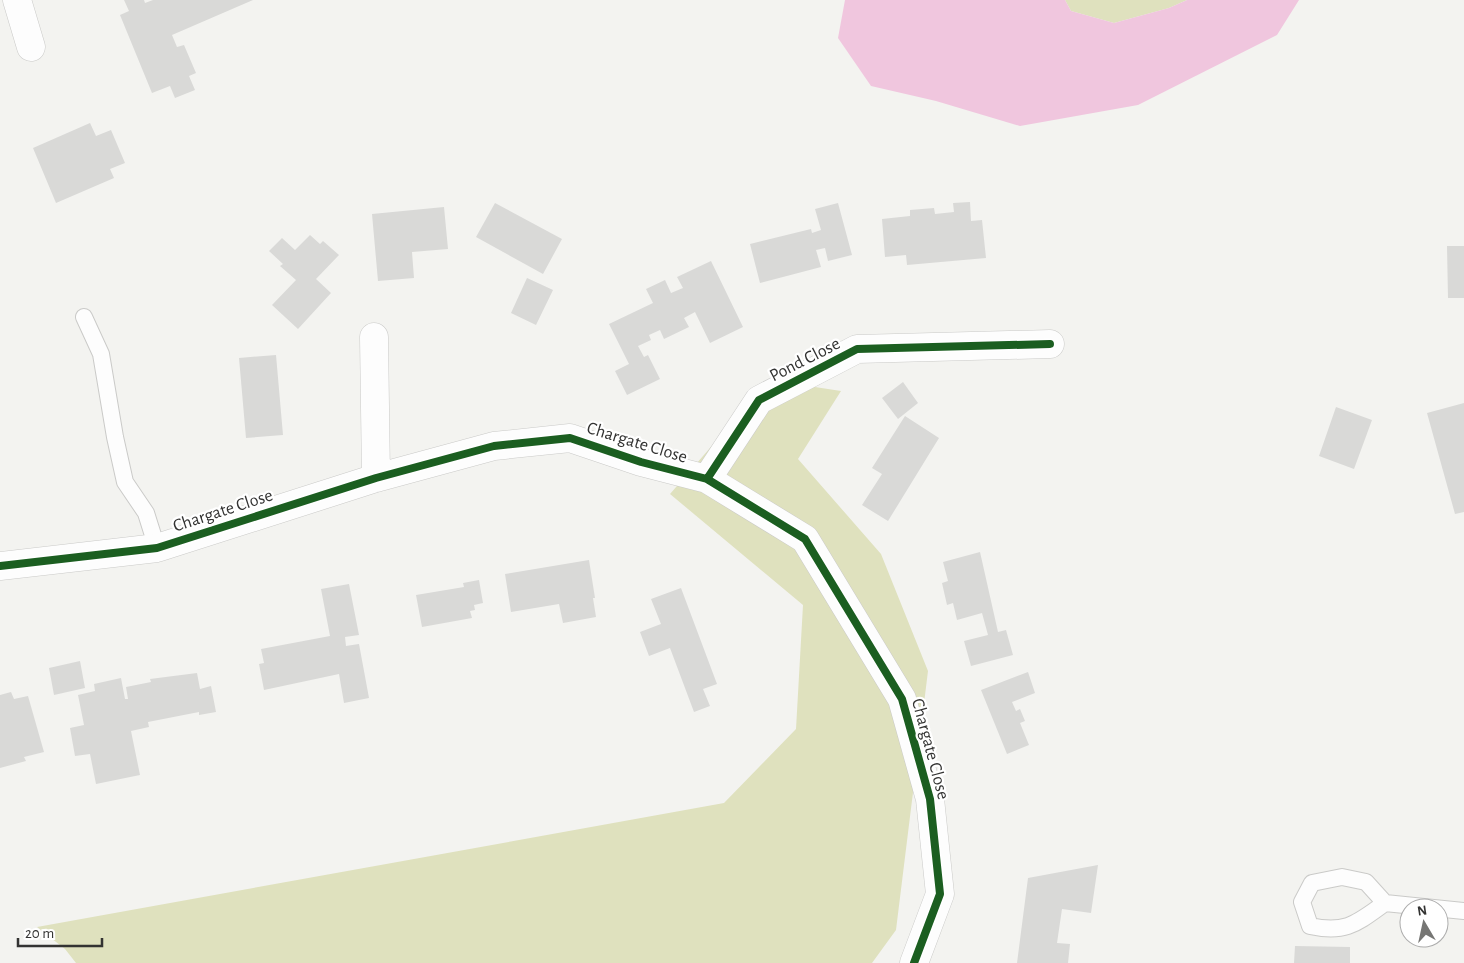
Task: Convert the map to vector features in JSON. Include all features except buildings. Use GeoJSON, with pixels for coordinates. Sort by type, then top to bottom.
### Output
{"type":"FeatureCollection","features":[{"type":"Feature","properties":{"kind":"street"},"geometry":{"type":"LineString","coordinates":[[17,0],[31,47]]}},
{"type":"Feature","properties":{"kind":"street"},"geometry":{"type":"LineString","coordinates":[[374,337],[376,478]]}},
{"type":"Feature","properties":{"kind":"street","name":"Pond Close"},"geometry":{"type":"LineString","coordinates":[[707,479],[759,400],[858,349],[1050,344]]}},
{"type":"Feature","properties":{"kind":"street","name":"Chargate Close"},"geometry":{"type":"LineString","coordinates":[[0,566],[157,548],[376,478],[494,446],[570,438],[641,462],[707,479],[805,539],[902,699],[930,799],[940,894],[914,963]]}},
{"type":"Feature","properties":{"kind":"lane"},"geometry":{"type":"LineString","coordinates":[[84,317],[101,354],[114,437],[125,482],[146,513],[157,548]]}},
{"type":"Feature","properties":{"kind":"lane"},"geometry":{"type":"LineString","coordinates":[[1385,904],[1366,882],[1342,877],[1312,883],[1302,902],[1310,926],[1330,930],[1356,924],[1385,904],[1464,911]]}},
{"type":"Feature","properties":{"kind":"green space"},"geometry":{"type":"Polygon","coordinates":[[[1065,0],[1187,0],[1169,8],[1114,23],[1071,11],[1065,0]]]}},
{"type":"Feature","properties":{"kind":"green space"},"geometry":{"type":"Polygon","coordinates":[[[769,380],[841,391],[798,459],[881,554],[928,671],[896,930],[872,963],[76,963],[65,949],[37,927],[724,803],[796,729],[803,605],[670,494],[769,380]]]}},
{"type":"Feature","properties":{"kind":"shaded area"},"geometry":{"type":"Polygon","coordinates":[[[845,0],[1065,0],[1071,11],[1114,23],[1169,8],[1187,0],[1299,0],[1277,35],[1138,105],[1020,126],[936,101],[871,86],[838,38],[845,0]]]}},
{"type":"Feature","properties":{"kind":"cycle path"},"geometry":{"type":"LineString","coordinates":[[707,479],[759,400],[857,349],[1050,344]]}},
{"type":"Feature","properties":{"kind":"cycle path"},"geometry":{"type":"LineString","coordinates":[[0,566],[157,548],[376,478],[494,446],[570,438],[641,462],[707,479],[805,539],[902,699],[930,799],[940,894],[914,963]]}}]}
